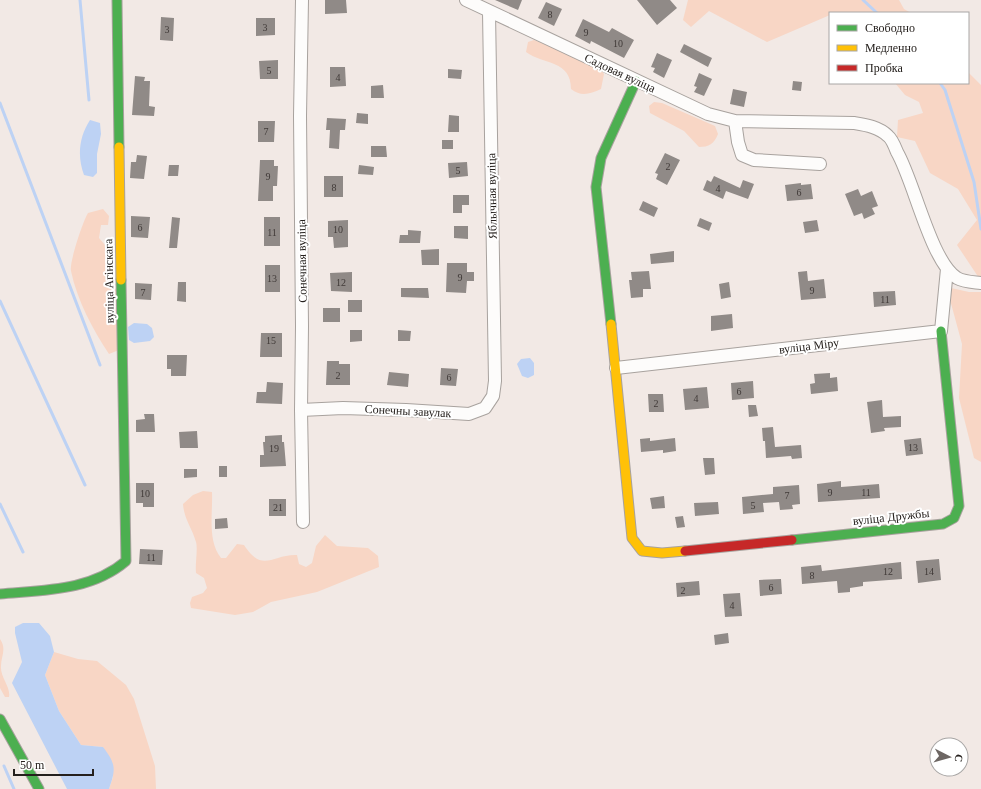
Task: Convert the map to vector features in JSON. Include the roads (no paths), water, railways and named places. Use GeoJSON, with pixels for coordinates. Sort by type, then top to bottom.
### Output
{"type":"FeatureCollection","features":[{"type":"Feature","properties":{"kind":"street","name":"вуліца Агінскага"},"geometry":{"type":"LineString","coordinates":[[0,594],[82,584],[100,580],[118,570],[126,562],[117,0]]}},
{"type":"Feature","properties":{"kind":"street","name":"Сонечная вуліца"},"geometry":{"type":"LineString","coordinates":[[302,0],[300,116],[303,522]]}},
{"type":"Feature","properties":{"kind":"street","name":"Садовая вуліца"},"geometry":{"type":"LineString","coordinates":[[466,0],[708,114],[735,121],[854,123],[870,126],[889,136],[903,161],[937,252],[947,269]]}},
{"type":"Feature","properties":{"kind":"street","name":"Яблычная вуліца"},"geometry":{"type":"LineString","coordinates":[[489,12],[495,381]]}},
{"type":"Feature","properties":{"kind":"street"},"geometry":{"type":"LineString","coordinates":[[616,368],[596,187],[601,158],[636,81]]}},
{"type":"Feature","properties":{"kind":"street"},"geometry":{"type":"LineString","coordinates":[[735,121],[738,142],[742,155],[754,160],[820,164]]}},
{"type":"Feature","properties":{"kind":"street"},"geometry":{"type":"LineString","coordinates":[[947,269],[958,279],[971,282],[981,282]]}},
{"type":"Feature","properties":{"kind":"street"},"geometry":{"type":"LineString","coordinates":[[941,331],[947,269]]}},
{"type":"Feature","properties":{"kind":"street","name":"вуліца Міру"},"geometry":{"type":"LineString","coordinates":[[616,368],[941,331]]}},
{"type":"Feature","properties":{"kind":"street","name":"вуліца Дружбы"},"geometry":{"type":"LineString","coordinates":[[616,368],[632,538],[642,551],[662,553],[943,524],[954,518],[959,506],[941,331]]}},
{"type":"Feature","properties":{"kind":"street","name":"Сонечны завулак"},"geometry":{"type":"LineString","coordinates":[[301,410],[343,408],[469,414],[485,408],[493,396],[495,381]]}},
{"type":"Feature","properties":{"kind":"street"},"geometry":{"type":"LineString","coordinates":[[0,718],[39,789]]}},
{"type":"Feature","properties":{"kind":"water"},"geometry":{"type":"Polygon","coordinates":[[[90,120],[100,123],[101,134],[97,154],[97,173],[93,177],[84,175],[80,161],[81,140],[90,120]]]}},
{"type":"Feature","properties":{"kind":"water"},"geometry":{"type":"Polygon","coordinates":[[[134,323],[147,324],[152,328],[154,337],[150,341],[134,343],[129,340],[128,327],[134,323]]]}},
{"type":"Feature","properties":{"kind":"water"},"geometry":{"type":"Polygon","coordinates":[[[530,358],[534,363],[534,375],[528,378],[522,376],[517,364],[521,359],[530,358]]]}},
{"type":"Feature","properties":{"kind":"water"},"geometry":{"type":"Polygon","coordinates":[[[23,623],[39,623],[50,636],[54,652],[45,675],[59,711],[81,745],[103,747],[110,758],[114,771],[109,789],[67,789],[12,683],[22,662],[15,627],[23,623]]]}},
{"type":"Feature","properties":{"kind":"waterway"},"geometry":{"type":"LineString","coordinates":[[80,0],[89,100]]}},
{"type":"Feature","properties":{"kind":"waterway"},"geometry":{"type":"LineString","coordinates":[[863,0],[876,12]]}},
{"type":"Feature","properties":{"kind":"waterway"},"geometry":{"type":"LineString","coordinates":[[941,84],[945,90],[974,182],[981,229]]}},
{"type":"Feature","properties":{"kind":"waterway"},"geometry":{"type":"LineString","coordinates":[[0,103],[100,365]]}},
{"type":"Feature","properties":{"kind":"waterway"},"geometry":{"type":"LineString","coordinates":[[0,301],[85,485]]}},
{"type":"Feature","properties":{"kind":"waterway"},"geometry":{"type":"LineString","coordinates":[[0,504],[23,552]]}},
{"type":"Feature","properties":{"kind":"waterway"},"geometry":{"type":"LineString","coordinates":[[4,766],[14,789]]}}]}
